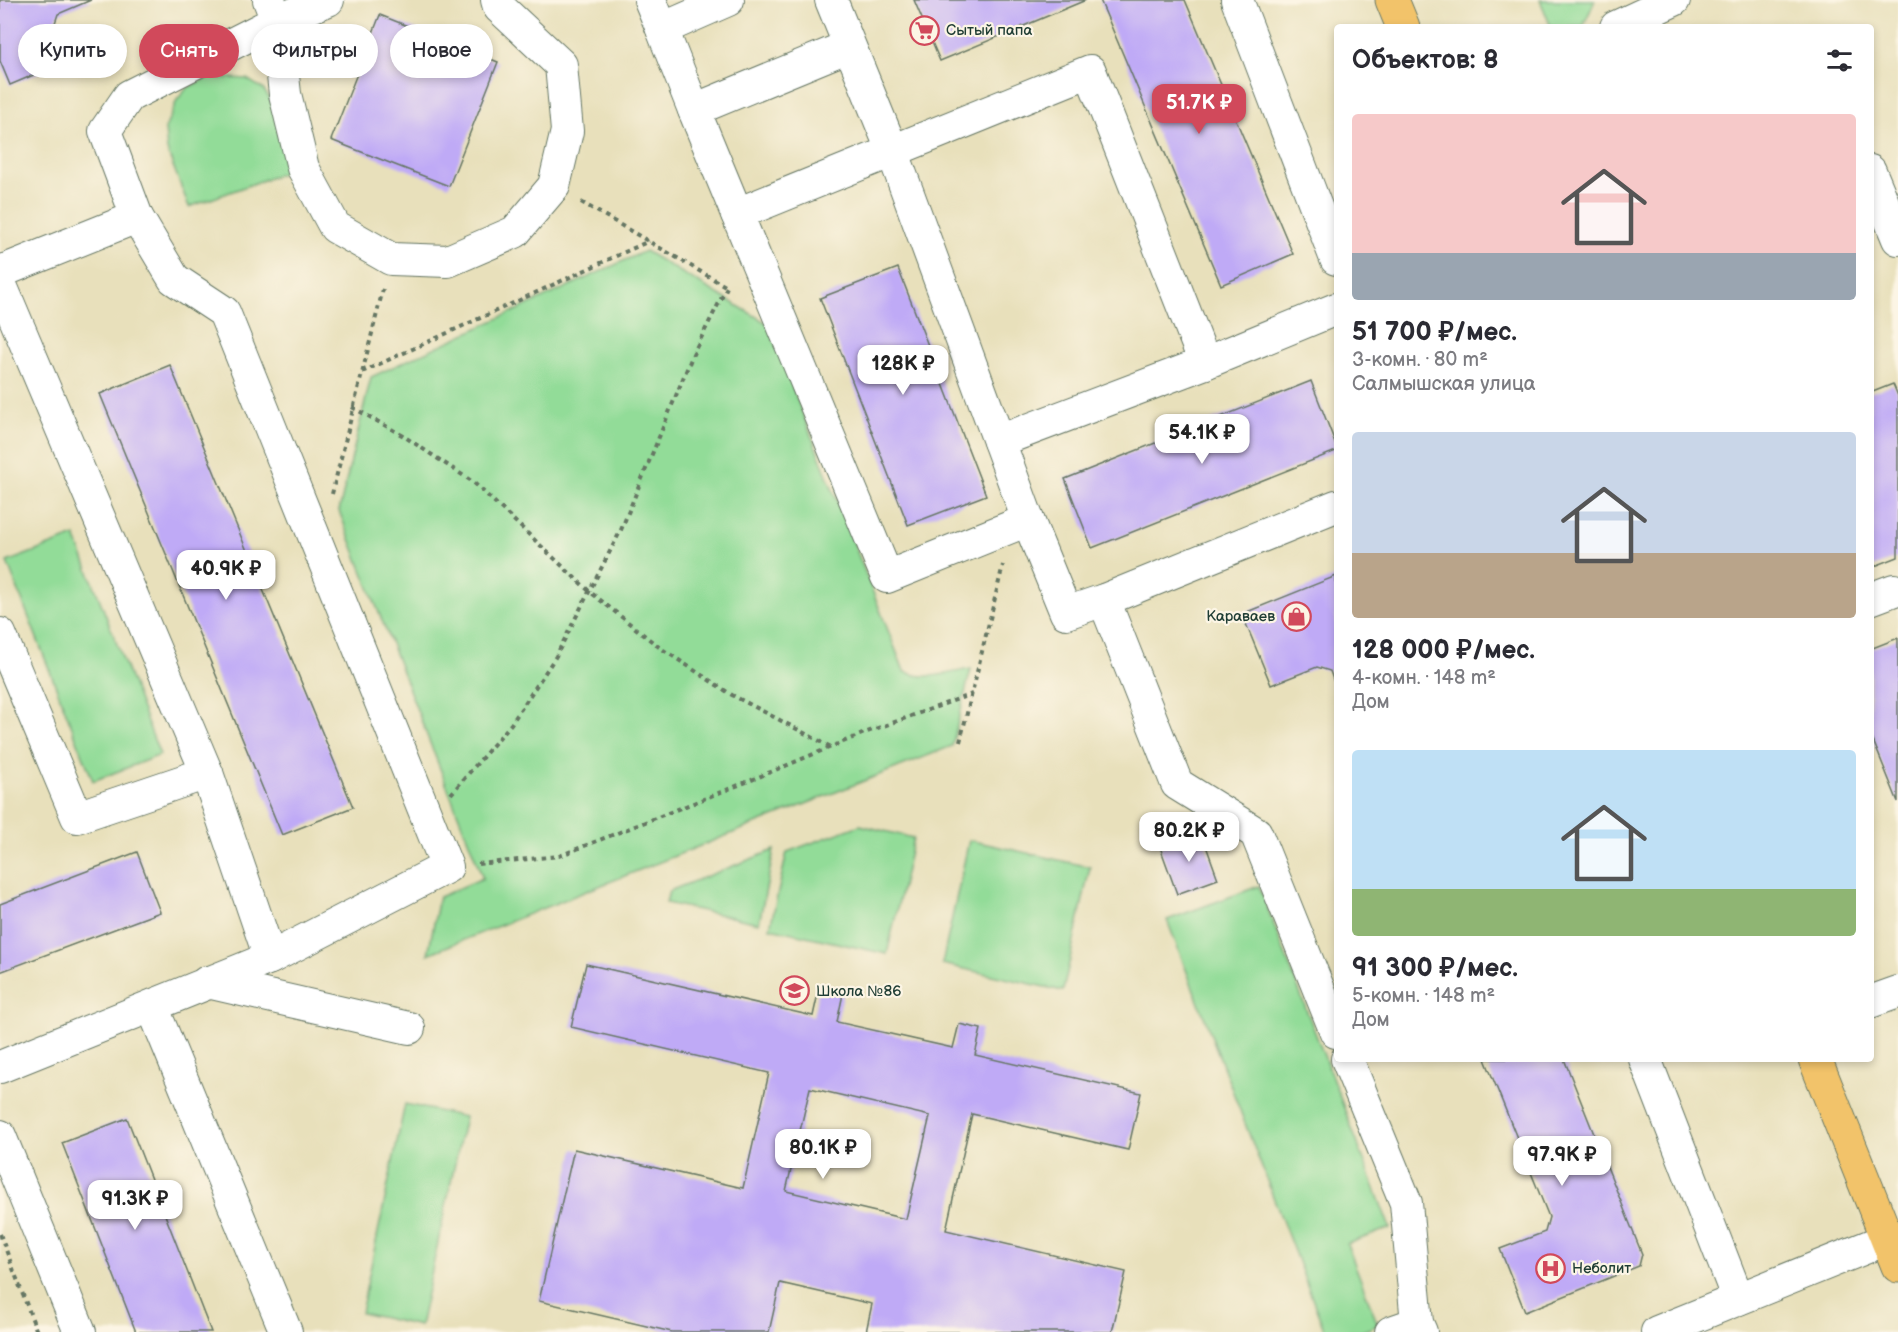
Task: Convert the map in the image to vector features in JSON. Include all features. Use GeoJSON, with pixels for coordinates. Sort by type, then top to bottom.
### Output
{"type":"FeatureCollection","features":[{"type":"Feature","properties":{"kind":"main road"},"geometry":{"type":"LineString","coordinates":[[1392,0],[1402,24]]}},
{"type":"Feature","properties":{"kind":"main road"},"geometry":{"type":"LineString","coordinates":[[1816,1062],[1893,1253]]}},
{"type":"Feature","properties":{"kind":"lane"},"geometry":{"type":"LineString","coordinates":[[0,1067],[270,958],[447,867],[224,312],[174,279],[137,217],[105,131],[129,96],[273,10],[328,0]]}},
{"type":"Feature","properties":{"kind":"lane"},"geometry":{"type":"LineString","coordinates":[[273,10],[285,94],[303,168],[335,226],[391,259],[448,261],[515,232],[554,186],[567,131],[561,65],[499,7],[496,0]]}},
{"type":"Feature","properties":{"kind":"lane"},"geometry":{"type":"LineString","coordinates":[[650,0],[887,577],[1020,523]]}},
{"type":"Feature","properties":{"kind":"lane"},"geometry":{"type":"LineString","coordinates":[[662,29],[728,0]]}},
{"type":"Feature","properties":{"kind":"lane"},"geometry":{"type":"LineString","coordinates":[[831,0],[892,150],[999,441],[1020,523],[1066,613],[1104,600],[1334,507]]}},
{"type":"Feature","properties":{"kind":"lane"},"geometry":{"type":"LineString","coordinates":[[1237,0],[1334,254]]}},
{"type":"Feature","properties":{"kind":"lane"},"geometry":{"type":"LineString","coordinates":[[1610,24],[1621,0]]}},
{"type":"Feature","properties":{"kind":"lane"},"geometry":{"type":"LineString","coordinates":[[1622,24],[1674,0]]}},
{"type":"Feature","properties":{"kind":"lane"},"geometry":{"type":"LineString","coordinates":[[694,110],[849,46]]}},
{"type":"Feature","properties":{"kind":"lane"},"geometry":{"type":"LineString","coordinates":[[737,214],[1090,71],[1205,363]]}},
{"type":"Feature","properties":{"kind":"lane"},"geometry":{"type":"LineString","coordinates":[[1874,181],[1898,239]]}},
{"type":"Feature","properties":{"kind":"lane"},"geometry":{"type":"LineString","coordinates":[[0,272],[137,217]]}},
{"type":"Feature","properties":{"kind":"lane"},"geometry":{"type":"LineString","coordinates":[[0,283],[207,773],[270,958]]}},
{"type":"Feature","properties":{"kind":"lane"},"geometry":{"type":"LineString","coordinates":[[999,441],[1205,363],[1334,310]]}},
{"type":"Feature","properties":{"kind":"lane"},"geometry":{"type":"LineString","coordinates":[[1104,600],[1177,784],[1256,833],[1334,1027]]}},
{"type":"Feature","properties":{"kind":"lane"},"geometry":{"type":"LineString","coordinates":[[0,634],[77,817],[207,773]]}},
{"type":"Feature","properties":{"kind":"lane"},"geometry":{"type":"LineString","coordinates":[[207,982],[409,1028]]}},
{"type":"Feature","properties":{"kind":"lane"},"geometry":{"type":"LineString","coordinates":[[1874,1001],[1898,992]]}},
{"type":"Feature","properties":{"kind":"lane"},"geometry":{"type":"LineString","coordinates":[[152,1006],[286,1332]]}},
{"type":"Feature","properties":{"kind":"lane"},"geometry":{"type":"LineString","coordinates":[[1348,1062],[1406,1203],[1410,1329]]}},
{"type":"Feature","properties":{"kind":"lane"},"geometry":{"type":"LineString","coordinates":[[1646,1062],[1738,1299]]}},
{"type":"Feature","properties":{"kind":"lane"},"geometry":{"type":"LineString","coordinates":[[0,1136],[80,1332]]}},
{"type":"Feature","properties":{"kind":"lane"},"geometry":{"type":"LineString","coordinates":[[1658,1332],[1738,1299],[1893,1253]]}},
{"type":"Feature","properties":{"kind":"path"},"geometry":{"type":"LineString","coordinates":[[554,186],[736,292]]}},
{"type":"Feature","properties":{"kind":"path"},"geometry":{"type":"LineString","coordinates":[[362,372],[649,241]]}},
{"type":"Feature","properties":{"kind":"path"},"geometry":{"type":"LineString","coordinates":[[319,549],[352,407],[391,259]]}},
{"type":"Feature","properties":{"kind":"path"},"geometry":{"type":"LineString","coordinates":[[428,821],[511,724],[556,656],[621,530],[693,354],[727,287]]}},
{"type":"Feature","properties":{"kind":"path"},"geometry":{"type":"LineString","coordinates":[[352,407],[402,435],[473,482],[589,591],[659,647],[732,696],[831,747]]}},
{"type":"Feature","properties":{"kind":"path"},"geometry":{"type":"LineString","coordinates":[[960,742],[1020,523]]}},
{"type":"Feature","properties":{"kind":"path"},"geometry":{"type":"LineString","coordinates":[[447,867],[559,856],[867,732],[972,694]]}},
{"type":"Feature","properties":{"kind":"path"},"geometry":{"type":"LineString","coordinates":[[0,1234],[37,1332]]}},
{"type":"Feature","properties":{"kind":"green space"},"geometry":{"type":"Polygon","coordinates":[[[1540,0],[1595,0],[1584,24],[1550,24],[1540,0]]]}},
{"type":"Feature","properties":{"kind":"green space"},"geometry":{"type":"Polygon","coordinates":[[[206,78],[228,78],[247,79],[263,89],[278,110],[278,133],[291,170],[189,207],[167,150],[165,129],[177,100],[187,88],[206,78]]]}},
{"type":"Feature","properties":{"kind":"green space"},"geometry":{"type":"Polygon","coordinates":[[[645,251],[767,323],[904,671],[928,676],[971,669],[952,746],[428,954],[439,897],[483,878],[339,511],[371,377],[645,251]]]}},
{"type":"Feature","properties":{"kind":"green space"},"geometry":{"type":"Polygon","coordinates":[[[75,536],[160,755],[93,781],[7,562],[75,536]]]}},
{"type":"Feature","properties":{"kind":"green space"},"geometry":{"type":"Polygon","coordinates":[[[860,825],[913,838],[887,954],[770,928],[787,852],[860,825]]]}},
{"type":"Feature","properties":{"kind":"green space"},"geometry":{"type":"Polygon","coordinates":[[[969,840],[1090,867],[1063,991],[942,964],[969,840]]]}},
{"type":"Feature","properties":{"kind":"green space"},"geometry":{"type":"Polygon","coordinates":[[[774,850],[759,923],[666,903],[669,891],[774,850]]]}},
{"type":"Feature","properties":{"kind":"green space"},"geometry":{"type":"Polygon","coordinates":[[[1259,886],[1390,1228],[1347,1244],[1378,1325],[1361,1332],[1325,1332],[1167,920],[1259,886]]]}},
{"type":"Feature","properties":{"kind":"green space"},"geometry":{"type":"Polygon","coordinates":[[[405,1104],[465,1117],[420,1326],[361,1313],[405,1104]]]}},
{"type":"Feature","properties":{"kind":"building"},"geometry":{"type":"Polygon","coordinates":[[[0,0],[91,0],[58,14],[55,24],[18,24],[18,78],[27,78],[10,85],[0,61],[0,0]]]}},
{"type":"Feature","properties":{"kind":"building"},"geometry":{"type":"Polygon","coordinates":[[[914,0],[1086,0],[940,61],[914,0]]]}},
{"type":"Feature","properties":{"kind":"building"},"geometry":{"type":"Polygon","coordinates":[[[1100,0],[1185,0],[1293,254],[1221,285],[1100,0]]]}},
{"type":"Feature","properties":{"kind":"building"},"geometry":{"type":"Polygon","coordinates":[[[380,15],[403,24],[390,24],[390,78],[492,78],[449,186],[331,140],[355,78],[378,78],[376,24],[380,15]]]}},
{"type":"Feature","properties":{"kind":"building"},"geometry":{"type":"Polygon","coordinates":[[[493,60],[498,62],[493,75],[493,60]]]}},
{"type":"Feature","properties":{"kind":"building"},"geometry":{"type":"Polygon","coordinates":[[[898,268],[986,495],[908,525],[820,298],[898,268]]]}},
{"type":"Feature","properties":{"kind":"building"},"geometry":{"type":"Polygon","coordinates":[[[170,365],[353,807],[282,835],[100,394],[170,365]]]}},
{"type":"Feature","properties":{"kind":"building"},"geometry":{"type":"Polygon","coordinates":[[[1311,381],[1334,440],[1334,452],[1092,548],[1065,479],[1311,381]]]}},
{"type":"Feature","properties":{"kind":"building"},"geometry":{"type":"Polygon","coordinates":[[[1893,384],[1898,396],[1898,557],[1874,566],[1874,391],[1893,384]]]}},
{"type":"Feature","properties":{"kind":"building"},"geometry":{"type":"Polygon","coordinates":[[[1334,577],[1334,682],[1330,671],[1317,667],[1271,685],[1242,614],[1334,577]]]}},
{"type":"Feature","properties":{"kind":"building"},"geometry":{"type":"Polygon","coordinates":[[[1898,638],[1898,802],[1874,743],[1874,647],[1898,638]]]}},
{"type":"Feature","properties":{"kind":"building"},"geometry":{"type":"Polygon","coordinates":[[[1201,832],[1218,879],[1177,894],[1160,847],[1201,832]]]}},
{"type":"Feature","properties":{"kind":"building"},"geometry":{"type":"Polygon","coordinates":[[[137,852],[160,912],[0,972],[0,904],[137,852]]]}},
{"type":"Feature","properties":{"kind":"building"},"geometry":{"type":"Polygon","coordinates":[[[586,964],[813,1016],[819,989],[843,994],[837,1022],[953,1048],[959,1024],[981,1029],[975,1055],[1141,1093],[1128,1150],[972,1114],[946,1230],[1126,1272],[1112,1332],[866,1332],[872,1304],[780,1283],[769,1332],[672,1332],[539,1301],[574,1149],[743,1188],[769,1073],[571,1027],[586,964]],[[810,1088],[786,1191],[906,1219],[930,1116],[810,1088]]]}},
{"type":"Feature","properties":{"kind":"building"},"geometry":{"type":"Polygon","coordinates":[[[1486,1062],[1565,1062],[1642,1254],[1639,1266],[1525,1312],[1500,1249],[1545,1232],[1549,1217],[1486,1062]]]}},
{"type":"Feature","properties":{"kind":"building"},"geometry":{"type":"Polygon","coordinates":[[[127,1118],[211,1332],[136,1332],[62,1143],[127,1118]]]}},
{"type":"Feature","properties":{"kind":"place","name":"Сытый папа"},"geometry":{"type":"Point","coordinates":[925,30]}},
{"type":"Feature","properties":{"kind":"place","name":"Караваев"},"geometry":{"type":"Point","coordinates":[1296,616]}},
{"type":"Feature","properties":{"kind":"place","name":"Школа №86"},"geometry":{"type":"Point","coordinates":[795,991]}},
{"type":"Feature","properties":{"kind":"place","name":"Неболит"},"geometry":{"type":"Point","coordinates":[1551,1268]}}]}
